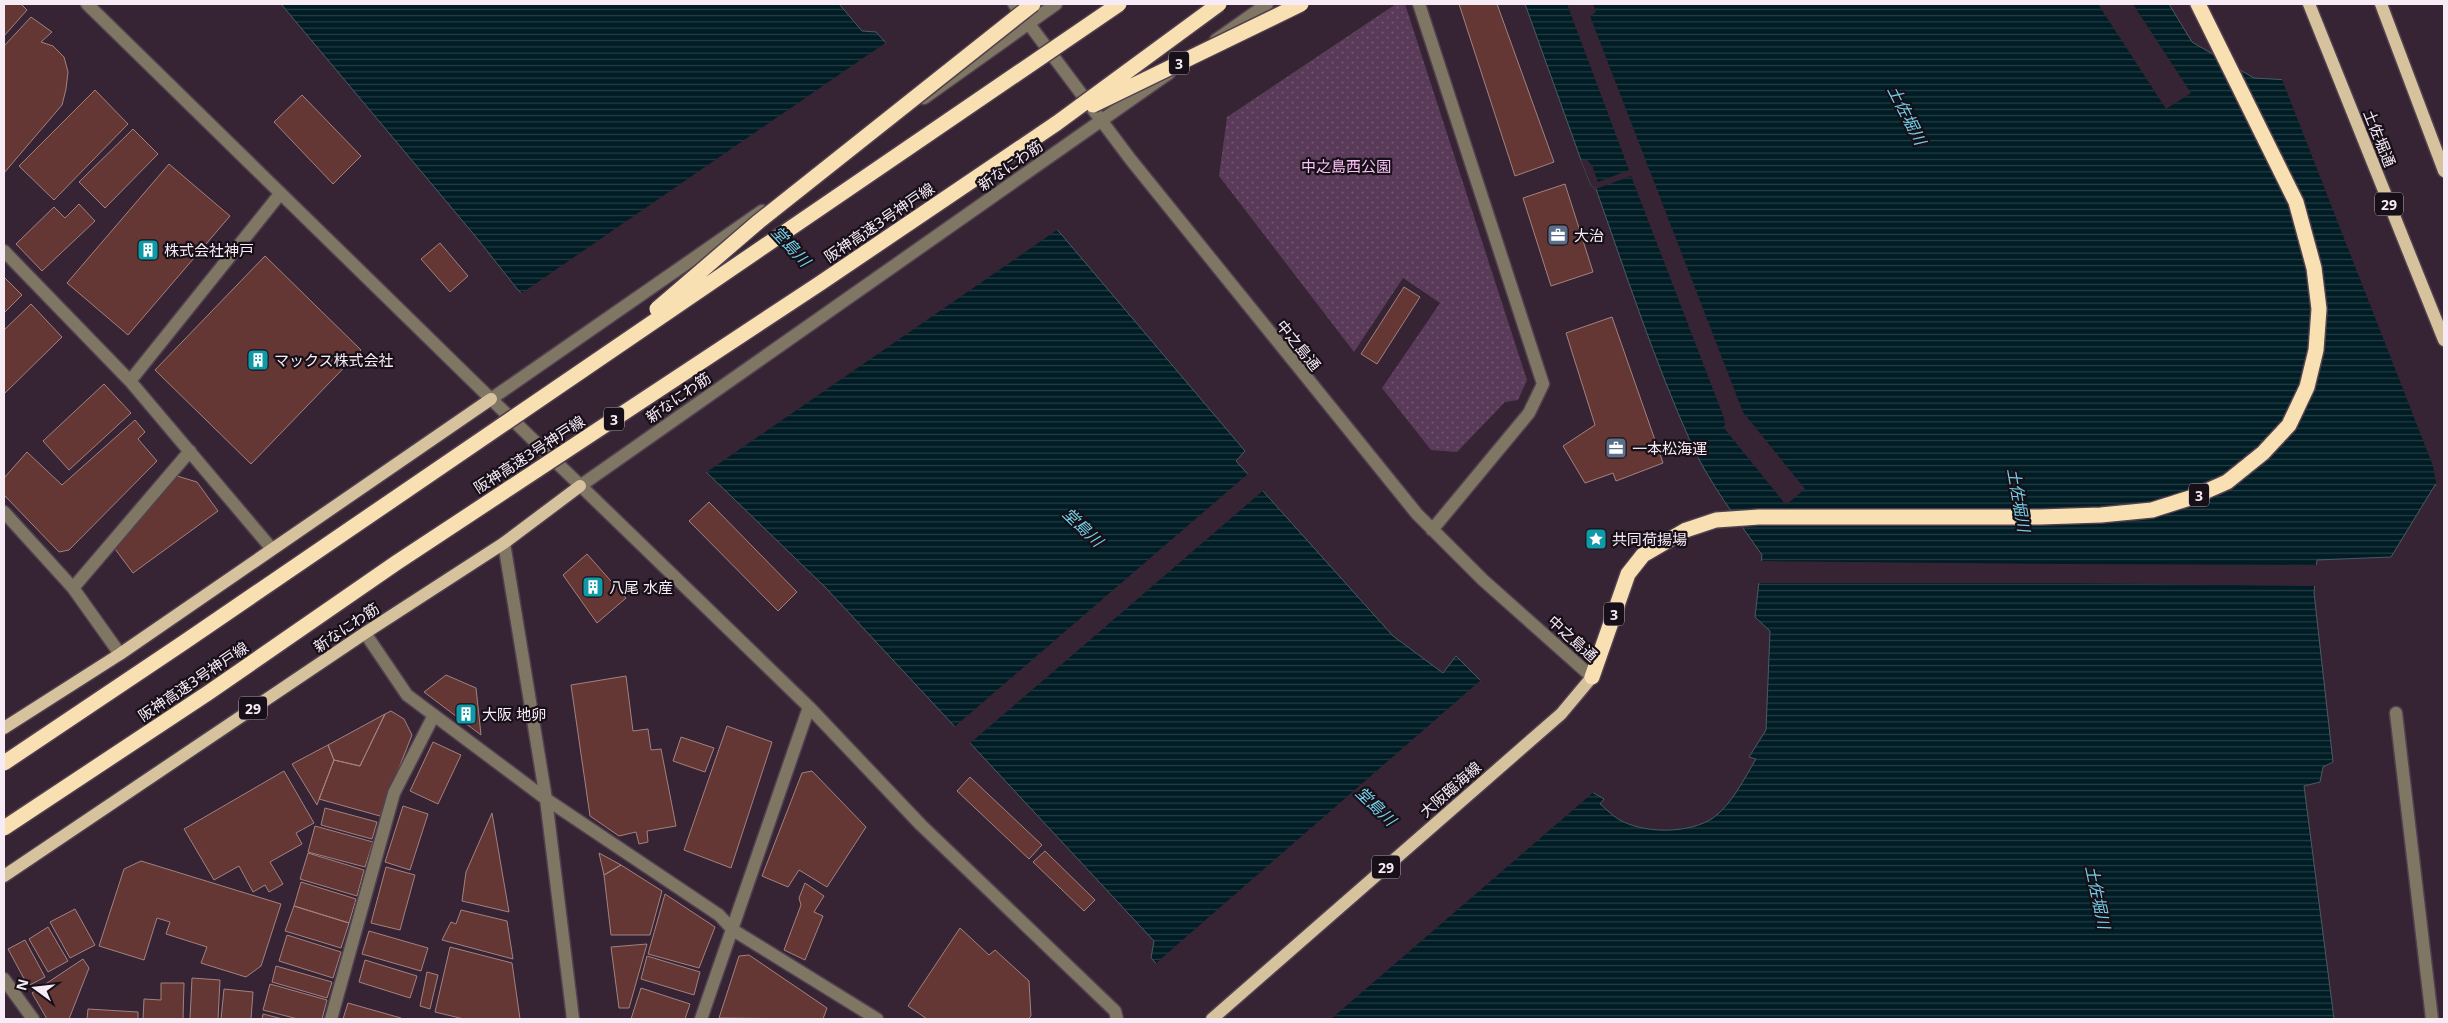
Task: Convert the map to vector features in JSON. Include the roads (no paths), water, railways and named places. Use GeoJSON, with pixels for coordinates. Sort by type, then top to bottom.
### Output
{"type":"FeatureCollection","features":[{"type":"Feature","properties":{"kind":"highway"},"geometry":{"type":"LineString","coordinates":[[603,355],[757,223],[1033,4]]}},
{"type":"Feature","properties":{"kind":"highway"},"geometry":{"type":"LineString","coordinates":[[4,763],[183,644],[603,355],[1119,4]]}},
{"type":"Feature","properties":{"kind":"highway","name":"阪神高速3号神戸線"},"geometry":{"type":"LineString","coordinates":[[4,828],[208,693],[396,563],[811,289],[1057,123],[1219,4]]}},
{"type":"Feature","properties":{"kind":"highway","name":"3"},"geometry":{"type":"LineString","coordinates":[[1057,123],[1301,4]]}},
{"type":"Feature","properties":{"kind":"highway","name":"3"},"geometry":{"type":"LineString","coordinates":[[1592,677],[1628,574],[1642,555],[1686,530],[1716,520],[1759,517],[2040,517],[2101,515],[2152,510],[2193,497],[2227,482],[2263,454],[2289,425],[2307,387],[2316,350],[2319,309],[2314,268],[2296,202],[2198,4]]}},
{"type":"Feature","properties":{"kind":"main road","name":"土佐堀通"},"geometry":{"type":"LineString","coordinates":[[2309,4],[2444,340]]}},
{"type":"Feature","properties":{"kind":"main road"},"geometry":{"type":"LineString","coordinates":[[2381,4],[2444,171]]}},
{"type":"Feature","properties":{"kind":"main road"},"geometry":{"type":"LineString","coordinates":[[4,728],[120,654],[490,399]]}},
{"type":"Feature","properties":{"kind":"main road","name":"新なにわ筋"},"geometry":{"type":"LineString","coordinates":[[4,876],[366,633],[504,543],[580,486]]}},
{"type":"Feature","properties":{"kind":"main road","name":"大阪臨海線"},"geometry":{"type":"LineString","coordinates":[[1212,1019],[1561,714],[1592,677]]}},
{"type":"Feature","properties":{"kind":"street"},"geometry":{"type":"LineString","coordinates":[[87,4],[490,399],[809,707],[920,826],[1115,1011],[1117,1019]]}},
{"type":"Feature","properties":{"kind":"street","name":"中之島通"},"geometry":{"type":"LineString","coordinates":[[1014,4],[1102,122],[1371,460],[1432,530],[1592,677]]}},
{"type":"Feature","properties":{"kind":"street"},"geometry":{"type":"LineString","coordinates":[[490,399],[957,76],[1056,4]]}},
{"type":"Feature","properties":{"kind":"street","name":"新なにわ筋"},"geometry":{"type":"LineString","coordinates":[[580,486],[1102,122],[1266,4]]}},
{"type":"Feature","properties":{"kind":"street"},"geometry":{"type":"LineString","coordinates":[[1419,4],[1543,384],[1529,414],[1432,530]]}},
{"type":"Feature","properties":{"kind":"street"},"geometry":{"type":"LineString","coordinates":[[130,381],[280,194]]}},
{"type":"Feature","properties":{"kind":"street"},"geometry":{"type":"LineString","coordinates":[[4,251],[130,381],[272,549]]}},
{"type":"Feature","properties":{"kind":"street"},"geometry":{"type":"LineString","coordinates":[[73,588],[190,451]]}},
{"type":"Feature","properties":{"kind":"street"},"geometry":{"type":"LineString","coordinates":[[4,512],[73,588],[120,654]]}},
{"type":"Feature","properties":{"kind":"street"},"geometry":{"type":"LineString","coordinates":[[504,543],[546,799],[573,1019]]}},
{"type":"Feature","properties":{"kind":"street"},"geometry":{"type":"LineString","coordinates":[[366,633],[407,695],[546,799],[719,915],[733,930],[876,1019]]}},
{"type":"Feature","properties":{"kind":"street"},"geometry":{"type":"LineString","coordinates":[[702,1019],[809,707]]}},
{"type":"Feature","properties":{"kind":"street"},"geometry":{"type":"LineString","coordinates":[[2396,713],[2432,1019]]}},
{"type":"Feature","properties":{"kind":"street"},"geometry":{"type":"LineString","coordinates":[[331,1019],[394,793],[434,715]]}},
{"type":"Feature","properties":{"kind":"street"},"geometry":{"type":"LineString","coordinates":[[4,979],[33,1019]]}},
{"type":"Feature","properties":{"kind":"water"},"geometry":{"type":"Polygon","coordinates":[[[281,4],[839,4],[862,31],[876,32],[1061,234],[1245,451],[1236,461],[1393,636],[1443,673],[1456,656],[1592,792],[1604,799],[1600,804],[1611,814],[1628,824],[1666,830],[1692,827],[1713,818],[1732,798],[1756,759],[1749,757],[1766,730],[1770,631],[1755,617],[1762,555],[1706,472],[1691,443],[1641,317],[1596,189],[1591,185],[1581,160],[1525,4],[2169,4],[2192,42],[2254,78],[2444,89],[2444,489],[2435,485],[2391,557],[2317,560],[2314,593],[2333,762],[2323,767],[2320,782],[2304,786],[2334,1019],[1210,1019],[1151,958],[1154,941],[825,587],[518,290],[281,4]]]}},
{"type":"Feature","properties":{"kind":"place","name":"大治"},"geometry":{"type":"Point","coordinates":[1558,235]}},
{"type":"Feature","properties":{"kind":"place","name":"株式会社神戸"},"geometry":{"type":"Point","coordinates":[148,250]}},
{"type":"Feature","properties":{"kind":"place","name":"マックス株式会社"},"geometry":{"type":"Point","coordinates":[258,360]}},
{"type":"Feature","properties":{"kind":"place","name":"一本松海運"},"geometry":{"type":"Point","coordinates":[1616,448]}},
{"type":"Feature","properties":{"kind":"place","name":"共同荷揚場"},"geometry":{"type":"Point","coordinates":[1596,539]}},
{"type":"Feature","properties":{"kind":"place","name":"八尾 水産"},"geometry":{"type":"Point","coordinates":[593,587]}},
{"type":"Feature","properties":{"kind":"place","name":"大阪 地卵"},"geometry":{"type":"Point","coordinates":[466,714]}},
{"type":"Feature","properties":{"kind":"water label","name":"土佐堀川"},"geometry":{"type":"Point","coordinates":[1907,115]}},
{"type":"Feature","properties":{"kind":"water label","name":"堂島川"},"geometry":{"type":"Point","coordinates":[791,246]}},
{"type":"Feature","properties":{"kind":"water label","name":"土佐堀川"},"geometry":{"type":"Point","coordinates":[2019,500]}},
{"type":"Feature","properties":{"kind":"water label","name":"堂島川"},"geometry":{"type":"Point","coordinates":[1083,527]}},
{"type":"Feature","properties":{"kind":"water label","name":"堂島川"},"geometry":{"type":"Point","coordinates":[1376,806]}},
{"type":"Feature","properties":{"kind":"water label","name":"土佐堀川"},"geometry":{"type":"Point","coordinates":[2098,897]}},
{"type":"Feature","properties":{"kind":"park label","name":"中之島西公園"},"geometry":{"type":"Point","coordinates":[1346,166]}}]}
